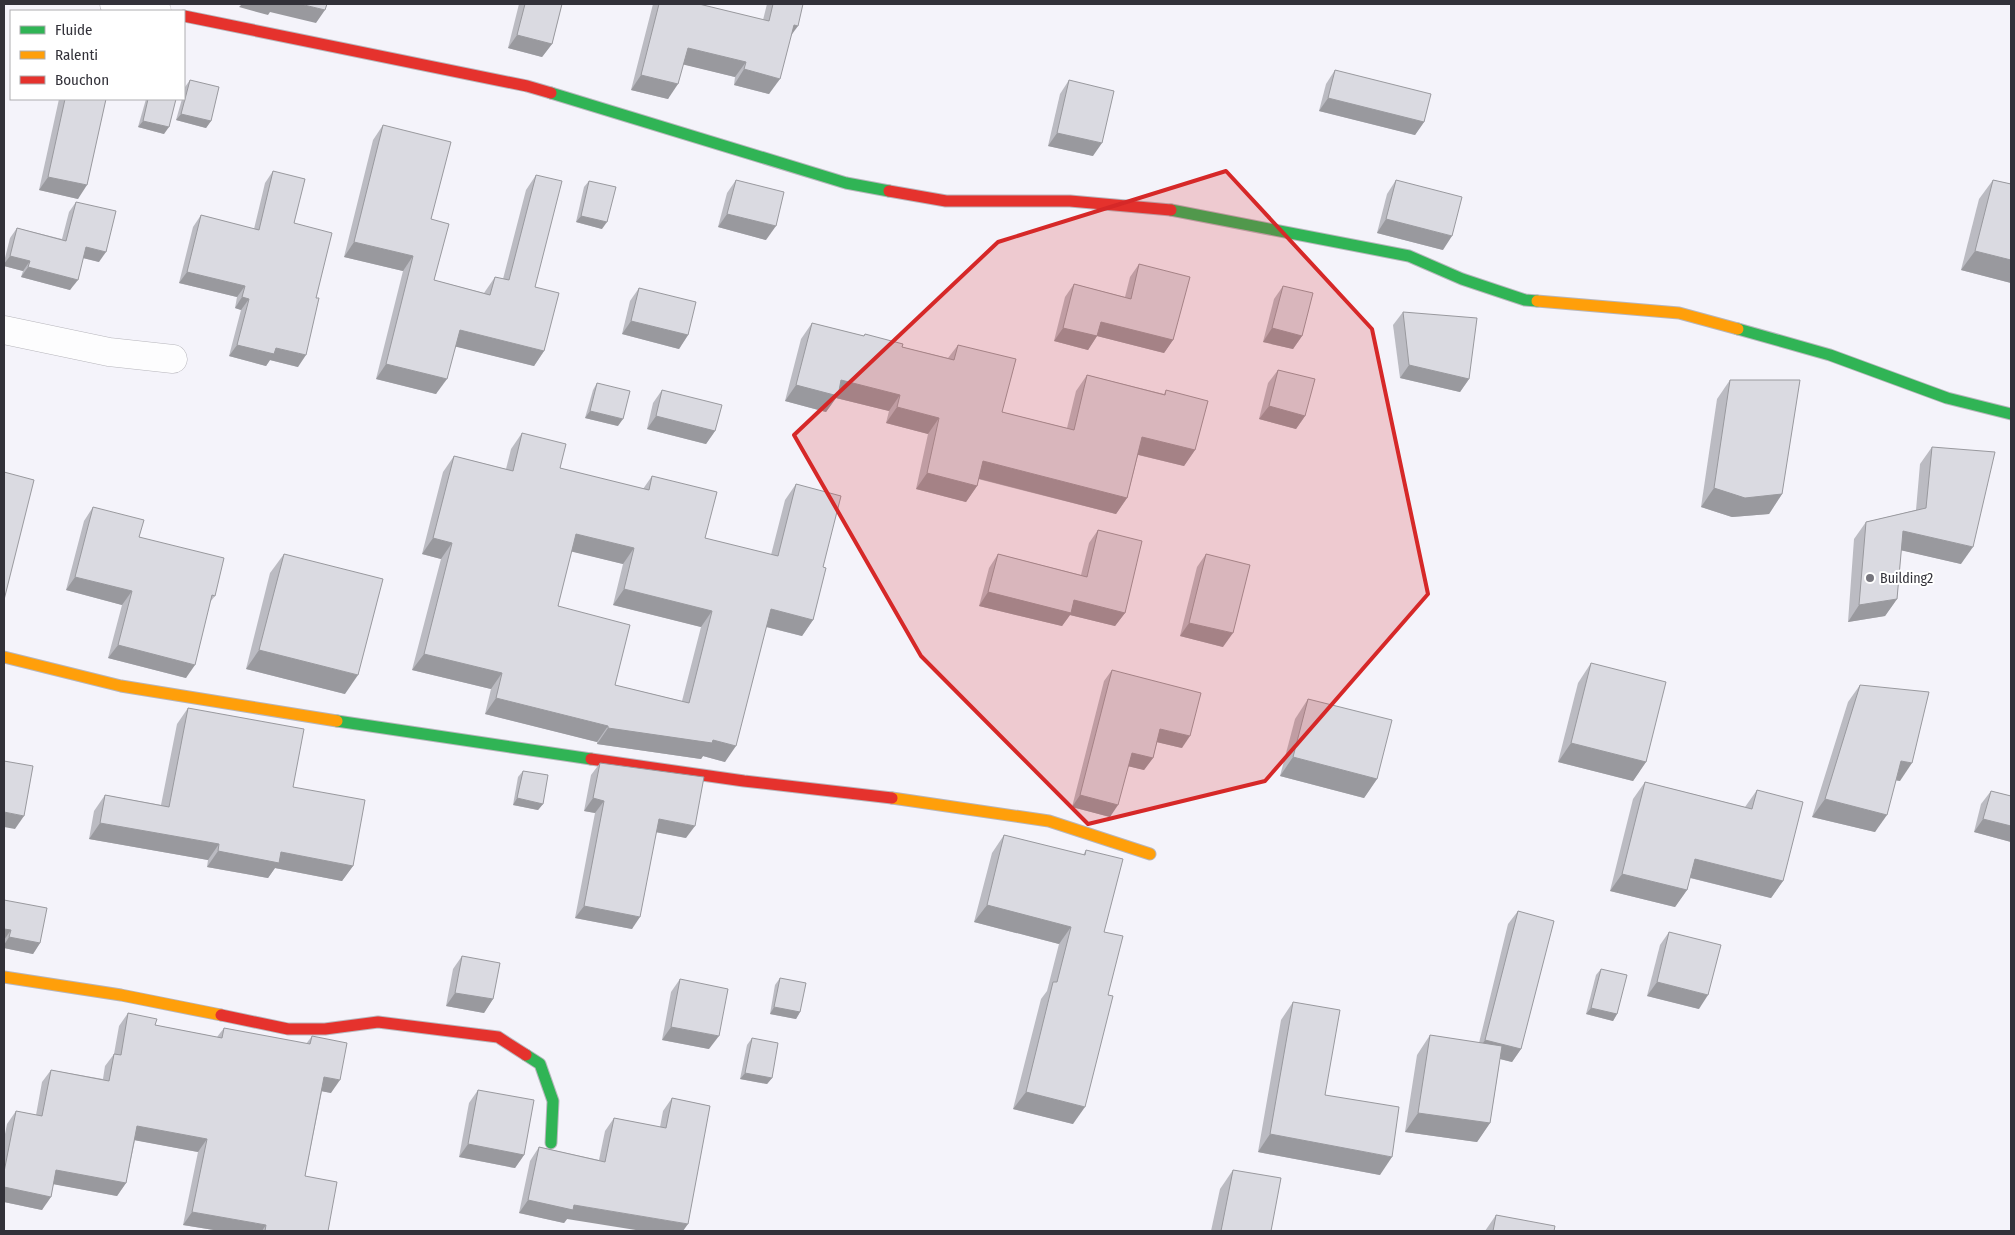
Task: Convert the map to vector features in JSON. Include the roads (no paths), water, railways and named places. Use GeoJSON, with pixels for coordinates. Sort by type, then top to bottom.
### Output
{"type":"FeatureCollection","features":[{"type":"Feature","properties":{"kind":"street"},"geometry":{"type":"LineString","coordinates":[[114,4],[151,10]]}},
{"type":"Feature","properties":{"kind":"street"},"geometry":{"type":"LineString","coordinates":[[185,16],[527,86],[846,182],[946,201],[1070,201],[1168,209],[1409,256],[1462,279],[1525,300],[1678,313],[1830,355],[1947,398],[2011,414]]}},
{"type":"Feature","properties":{"kind":"street"},"geometry":{"type":"LineString","coordinates":[[4,330],[109,352],[173,359]]}},
{"type":"Feature","properties":{"kind":"street"},"geometry":{"type":"LineString","coordinates":[[4,657],[121,686],[444,738],[744,782],[898,800],[1049,821],[1150,854]]}},
{"type":"Feature","properties":{"kind":"street"},"geometry":{"type":"LineString","coordinates":[[4,977],[121,995],[288,1029],[325,1029],[378,1022],[498,1037],[540,1064],[553,1101],[552,1143]]}},
{"type":"Feature","properties":{"kind":"place","name":"Building2"},"geometry":{"type":"Point","coordinates":[1870,578]}}]}
